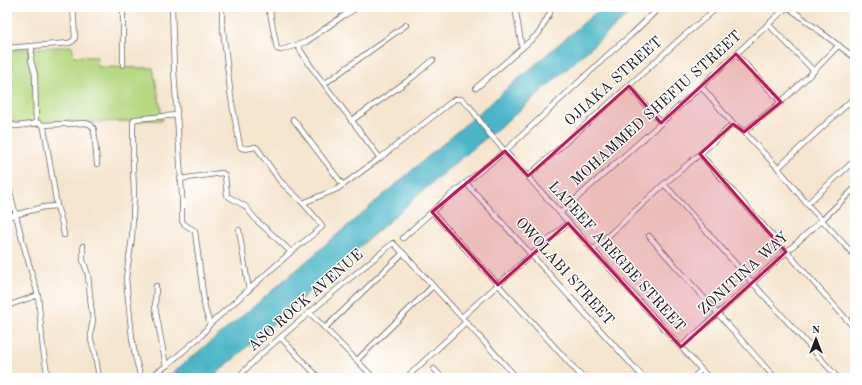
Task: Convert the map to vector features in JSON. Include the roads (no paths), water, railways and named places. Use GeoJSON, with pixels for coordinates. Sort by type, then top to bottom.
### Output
{"type":"FeatureCollection","features":[{"type":"Feature","properties":{"kind":"street"},"geometry":{"type":"LineString","coordinates":[[7,48],[69,43],[73,41],[75,38],[73,7]]}},
{"type":"Feature","properties":{"kind":"street"},"geometry":{"type":"LineString","coordinates":[[123,7],[123,65]]}},
{"type":"Feature","properties":{"kind":"street"},"geometry":{"type":"LineString","coordinates":[[172,7],[182,222],[195,231],[205,309],[210,324]]}},
{"type":"Feature","properties":{"kind":"street"},"geometry":{"type":"LineString","coordinates":[[149,378],[166,366],[202,335],[210,324],[322,227],[303,203],[280,181],[257,148],[243,149],[240,146],[231,98],[222,22],[222,7]]}},
{"type":"Feature","properties":{"kind":"street"},"geometry":{"type":"LineString","coordinates":[[278,7],[269,10],[277,49],[281,50],[310,40],[343,16],[360,7]]}},
{"type":"Feature","properties":{"kind":"street"},"geometry":{"type":"LineString","coordinates":[[514,7],[522,48]]}},
{"type":"Feature","properties":{"kind":"street"},"geometry":{"type":"LineString","coordinates":[[476,88],[539,33],[550,13],[550,7]]}},
{"type":"Feature","properties":{"kind":"street"},"geometry":{"type":"LineString","coordinates":[[402,238],[505,151],[660,7]]}},
{"type":"Feature","properties":{"kind":"street","name":"OJIAKA STREET"},"geometry":{"type":"LineString","coordinates":[[528,176],[679,40],[718,7]]}},
{"type":"Feature","properties":{"kind":"street"},"geometry":{"type":"LineString","coordinates":[[787,7],[855,58]]}},
{"type":"Feature","properties":{"kind":"street","name":"MOHAMMED SHEFIU STREET"},"geometry":{"type":"LineString","coordinates":[[560,213],[661,123],[787,7]]}},
{"type":"Feature","properties":{"kind":"street"},"geometry":{"type":"LineString","coordinates":[[768,24],[814,71]]}},
{"type":"Feature","properties":{"kind":"street"},"geometry":{"type":"LineString","coordinates":[[324,84],[406,25]]}},
{"type":"Feature","properties":{"kind":"street"},"geometry":{"type":"LineString","coordinates":[[298,45],[312,68],[380,158],[337,189],[303,203]]}},
{"type":"Feature","properties":{"kind":"street"},"geometry":{"type":"LineString","coordinates":[[744,132],[781,102],[839,45]]}},
{"type":"Feature","properties":{"kind":"street"},"geometry":{"type":"LineString","coordinates":[[32,46],[31,60],[35,75],[36,124]]}},
{"type":"Feature","properties":{"kind":"street"},"geometry":{"type":"LineString","coordinates":[[736,54],[781,102]]}},
{"type":"Feature","properties":{"kind":"street"},"geometry":{"type":"LineString","coordinates":[[351,121],[414,77],[433,60]]}},
{"type":"Feature","properties":{"kind":"street"},"geometry":{"type":"LineString","coordinates":[[629,86],[661,123]]}},
{"type":"Feature","properties":{"kind":"street"},"geometry":{"type":"LineString","coordinates":[[701,86],[733,124],[744,132],[778,168],[807,204],[854,253]]}},
{"type":"Feature","properties":{"kind":"street"},"geometry":{"type":"LineString","coordinates":[[778,168],[855,97]]}},
{"type":"Feature","properties":{"kind":"street","name":"LATEEF AREGBE STREET"},"geometry":{"type":"LineString","coordinates":[[380,158],[455,99],[461,99],[568,223],[709,378]]}},
{"type":"Feature","properties":{"kind":"street"},"geometry":{"type":"LineString","coordinates":[[140,378],[132,338],[126,278],[133,230],[133,120],[178,115]]}},
{"type":"Feature","properties":{"kind":"street"},"geometry":{"type":"LineString","coordinates":[[293,119],[343,185]]}},
{"type":"Feature","properties":{"kind":"street"},"geometry":{"type":"LineString","coordinates":[[7,124],[17,126],[86,123],[91,125],[94,129],[97,164]]}},
{"type":"Feature","properties":{"kind":"street"},"geometry":{"type":"LineString","coordinates":[[593,250],[664,184],[733,124]]}},
{"type":"Feature","properties":{"kind":"street"},"geometry":{"type":"LineString","coordinates":[[43,125],[57,206],[64,235]]}},
{"type":"Feature","properties":{"kind":"street"},"geometry":{"type":"LineString","coordinates":[[700,154],[855,329]]}},
{"type":"Feature","properties":{"kind":"street"},"geometry":{"type":"LineString","coordinates":[[807,204],[855,160]]}},
{"type":"Feature","properties":{"kind":"street"},"geometry":{"type":"LineString","coordinates":[[180,179],[222,173],[224,174],[227,195],[245,206],[257,221],[292,252]]}},
{"type":"Feature","properties":{"kind":"street"},"geometry":{"type":"LineString","coordinates":[[7,180],[38,295],[43,349],[48,378]]}},
{"type":"Feature","properties":{"kind":"street","name":"OWOLABI STREET"},"geometry":{"type":"LineString","coordinates":[[466,183],[644,378]]}},
{"type":"Feature","properties":{"kind":"street"},"geometry":{"type":"LineString","coordinates":[[664,184],[838,378]]}},
{"type":"Feature","properties":{"kind":"street","name":"ZONITINA WAY"},"geometry":{"type":"LineString","coordinates":[[681,346],[822,220],[855,188]]}},
{"type":"Feature","properties":{"kind":"street"},"geometry":{"type":"LineString","coordinates":[[7,217],[44,207],[57,206]]}},
{"type":"Feature","properties":{"kind":"street"},"geometry":{"type":"LineString","coordinates":[[432,212],[583,378]]}},
{"type":"Feature","properties":{"kind":"street"},"geometry":{"type":"LineString","coordinates":[[462,317],[531,254],[568,223]]}},
{"type":"Feature","properties":{"kind":"street"},"geometry":{"type":"LineString","coordinates":[[240,230],[250,290]]}},
{"type":"Feature","properties":{"kind":"street"},"geometry":{"type":"LineString","coordinates":[[649,236],[775,378]]}},
{"type":"Feature","properties":{"kind":"street","name":"ASO ROCK AVENUE"},"geometry":{"type":"LineString","coordinates":[[237,378],[309,312],[393,243],[403,253]]}},
{"type":"Feature","properties":{"kind":"street"},"geometry":{"type":"LineString","coordinates":[[83,246],[83,260],[88,275],[91,306],[91,340],[99,378]]}},
{"type":"Feature","properties":{"kind":"street"},"geometry":{"type":"LineString","coordinates":[[325,328],[403,253],[516,378]]}},
{"type":"Feature","properties":{"kind":"street"},"geometry":{"type":"LineString","coordinates":[[156,286],[155,307],[166,366]]}},
{"type":"Feature","properties":{"kind":"street"},"geometry":{"type":"LineString","coordinates":[[358,360],[433,286]]}},
{"type":"Feature","properties":{"kind":"street"},"geometry":{"type":"LineString","coordinates":[[7,306],[38,295]]}},
{"type":"Feature","properties":{"kind":"street"},"geometry":{"type":"LineString","coordinates":[[309,312],[358,360],[374,378]]}},
{"type":"Feature","properties":{"kind":"street"},"geometry":{"type":"LineString","coordinates":[[406,378],[466,322]]}},
{"type":"Feature","properties":{"kind":"street"},"geometry":{"type":"LineString","coordinates":[[281,338],[320,378]]}},
{"type":"Feature","properties":{"kind":"street"},"geometry":{"type":"LineString","coordinates":[[434,369],[442,378]]}},
{"type":"Feature","properties":{"kind":"street"},"geometry":{"type":"LineString","coordinates":[[692,378],[701,370]]}},
{"type":"Feature","properties":{"kind":"water"},"geometry":{"type":"Polygon","coordinates":[[[602,7],[637,7],[519,111],[441,175],[212,378],[166,378],[252,308],[602,7]]]}}]}
